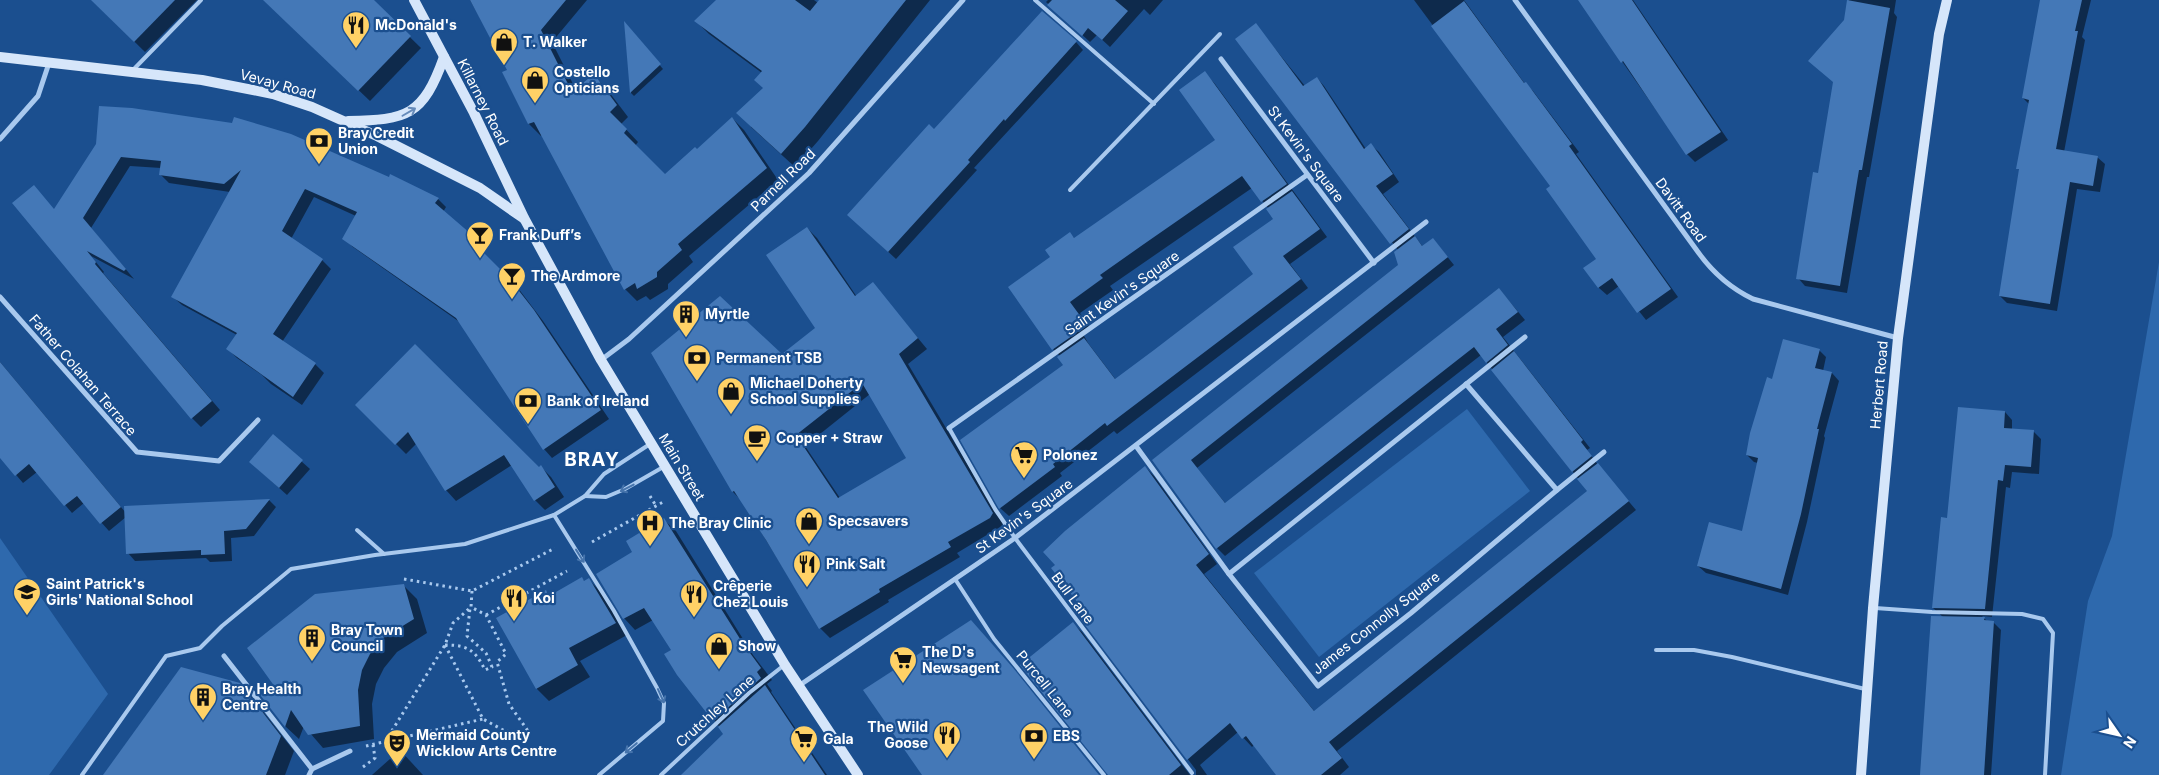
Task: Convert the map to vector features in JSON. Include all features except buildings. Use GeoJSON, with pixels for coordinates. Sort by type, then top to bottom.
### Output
{"type":"FeatureCollection","features":[{"type":"Feature","properties":{"kind":"main road","name":"Killarney Road"},"geometry":{"type":"LineString","coordinates":[[414,0],[474,113],[524,218]]}},
{"type":"Feature","properties":{"kind":"main road","name":"Herbert Road"},"geometry":{"type":"LineString","coordinates":[[1861,775],[1873,608],[1898,338],[1939,34],[1946,0]]}},
{"type":"Feature","properties":{"kind":"main road","name":"Vevay Road"},"geometry":{"type":"LineString","coordinates":[[0,57],[202,80],[273,94],[312,107],[344,121],[480,188],[524,218]]}},
{"type":"Feature","properties":{"kind":"main road"},"geometry":{"type":"LineString","coordinates":[[344,121],[391,119],[409,113],[416,108],[429,92],[444,57]]}},
{"type":"Feature","properties":{"kind":"main road","name":"Main Street"},"geometry":{"type":"LineString","coordinates":[[524,218],[601,360],[785,665],[858,775]]}},
{"type":"Feature","properties":{"kind":"street","name":"Parnell Road"},"geometry":{"type":"LineString","coordinates":[[601,360],[629,339],[809,173],[963,0]]}},
{"type":"Feature","properties":{"kind":"street","name":"Davitt Road"},"geometry":{"type":"LineString","coordinates":[[1515,0],[1708,267],[1721,279],[1737,291],[1753,299],[1898,338]]}},
{"type":"Feature","properties":{"kind":"street","name":"St Kevin's Square"},"geometry":{"type":"LineString","coordinates":[[1221,59],[1374,263]]}},
{"type":"Feature","properties":{"kind":"street"},"geometry":{"type":"LineString","coordinates":[[0,139],[38,96],[49,63]]}},
{"type":"Feature","properties":{"kind":"street","name":"Saint Kevin's Square"},"geometry":{"type":"LineString","coordinates":[[949,428],[1307,175]]}},
{"type":"Feature","properties":{"kind":"street","name":"St Kevin's Square"},"geometry":{"type":"LineString","coordinates":[[800,685],[1015,538],[1426,222]]}},
{"type":"Feature","properties":{"kind":"street","name":"Father Colahan Terrace"},"geometry":{"type":"LineString","coordinates":[[0,297],[136,452],[219,461],[258,420]]}},
{"type":"Feature","properties":{"kind":"street"},"geometry":{"type":"LineString","coordinates":[[1229,574],[1525,337]]}},
{"type":"Feature","properties":{"kind":"street"},"geometry":{"type":"LineString","coordinates":[[1466,384],[1557,490]]}},
{"type":"Feature","properties":{"kind":"street","name":"James Connolly Square"},"geometry":{"type":"LineString","coordinates":[[1136,446],[1229,574],[1318,686],[1411,612],[1604,452]]}},
{"type":"Feature","properties":{"kind":"street"},"geometry":{"type":"LineString","coordinates":[[224,656],[312,769]]}},
{"type":"Feature","properties":{"kind":"street"},"geometry":{"type":"LineString","coordinates":[[309,775],[312,769],[350,751]]}},
{"type":"Feature","properties":{"kind":"lane"},"geometry":{"type":"LineString","coordinates":[[132,71],[201,0]]}},
{"type":"Feature","properties":{"kind":"lane"},"geometry":{"type":"LineString","coordinates":[[1035,0],[1154,104]]}},
{"type":"Feature","properties":{"kind":"lane"},"geometry":{"type":"LineString","coordinates":[[1070,190],[1220,34]]}},
{"type":"Feature","properties":{"kind":"lane","name":"Bull Lane"},"geometry":{"type":"LineString","coordinates":[[949,428],[994,509],[1192,772]]}},
{"type":"Feature","properties":{"kind":"lane"},"geometry":{"type":"LineString","coordinates":[[82,775],[166,656],[200,648],[222,626],[291,569],[384,554],[465,544],[554,514],[585,496],[604,474],[651,443]]}},
{"type":"Feature","properties":{"kind":"lane"},"geometry":{"type":"LineString","coordinates":[[585,496],[606,496],[612,494],[625,489],[665,466]]}},
{"type":"Feature","properties":{"kind":"lane"},"geometry":{"type":"LineString","coordinates":[[554,514],[614,612],[664,703],[663,721],[598,775]]}},
{"type":"Feature","properties":{"kind":"lane"},"geometry":{"type":"LineString","coordinates":[[357,530],[384,554]]}},
{"type":"Feature","properties":{"kind":"lane","name":"Purcell Lane"},"geometry":{"type":"LineString","coordinates":[[955,579],[994,639],[1104,775]]}},
{"type":"Feature","properties":{"kind":"lane"},"geometry":{"type":"LineString","coordinates":[[1873,608],[1932,612],[2022,614],[2043,619],[2053,634],[2045,775]]}},
{"type":"Feature","properties":{"kind":"lane"},"geometry":{"type":"LineString","coordinates":[[1656,650],[1694,650],[1732,657],[1868,690]]}},
{"type":"Feature","properties":{"kind":"lane","name":"Crutchley Lane"},"geometry":{"type":"LineString","coordinates":[[661,775],[749,693],[785,665]]}},
{"type":"Feature","properties":{"kind":"path"},"geometry":{"type":"LineString","coordinates":[[647,491],[656,506]]}},
{"type":"Feature","properties":{"kind":"path"},"geometry":{"type":"LineString","coordinates":[[486,615],[567,571],[569,563]]}},
{"type":"Feature","properties":{"kind":"path"},"geometry":{"type":"LineString","coordinates":[[404,579],[472,591],[467,636],[486,653],[492,667],[485,670],[479,659],[462,645],[445,645]]}},
{"type":"Feature","properties":{"kind":"path"},"geometry":{"type":"LineString","coordinates":[[470,607],[486,615],[506,654],[497,662],[509,704],[528,731]]}},
{"type":"Feature","properties":{"kind":"path"},"geometry":{"type":"LineString","coordinates":[[385,742],[445,645],[453,623],[470,607]]}},
{"type":"Feature","properties":{"kind":"path"},"geometry":{"type":"LineString","coordinates":[[445,645],[483,719],[503,730],[524,736]]}},
{"type":"Feature","properties":{"kind":"path"},"geometry":{"type":"LineString","coordinates":[[367,746],[483,719]]}},
{"type":"Feature","properties":{"kind":"shaded area"},"geometry":{"type":"Polygon","coordinates":[[[2159,262],[2159,775],[2061,775],[2088,601],[2112,536],[2159,262]]]}},
{"type":"Feature","properties":{"kind":"shaded area"},"geometry":{"type":"Polygon","coordinates":[[[1467,409],[1530,491],[1319,657],[1254,573],[1467,409]]]}},
{"type":"Feature","properties":{"kind":"shaded area","name":"Saint Patrick's Girls' National School"},"geometry":{"type":"Polygon","coordinates":[[[0,538],[108,694],[49,775],[0,775],[0,538]]]}},
{"type":"Feature","properties":{"kind":"place","name":"McDonald's"},"geometry":{"type":"Point","coordinates":[356,49]}},
{"type":"Feature","properties":{"kind":"place","name":"T. Walker"},"geometry":{"type":"Point","coordinates":[504,66]}},
{"type":"Feature","properties":{"kind":"place","name":"Costello Opticians"},"geometry":{"type":"Point","coordinates":[535,104]}},
{"type":"Feature","properties":{"kind":"place","name":"Bray Credit Union"},"geometry":{"type":"Point","coordinates":[319,165]}},
{"type":"Feature","properties":{"kind":"place","name":"Frank Duff’s"},"geometry":{"type":"Point","coordinates":[480,259]}},
{"type":"Feature","properties":{"kind":"place","name":"The Ardmore"},"geometry":{"type":"Point","coordinates":[512,300]}},
{"type":"Feature","properties":{"kind":"place","name":"Myrtle"},"geometry":{"type":"Point","coordinates":[686,338]}},
{"type":"Feature","properties":{"kind":"place","name":"Permanent TSB"},"geometry":{"type":"Point","coordinates":[697,382]}},
{"type":"Feature","properties":{"kind":"place","name":"Michael Doherty School Supplies"},"geometry":{"type":"Point","coordinates":[731,415]}},
{"type":"Feature","properties":{"kind":"place","name":"Bank of Ireland"},"geometry":{"type":"Point","coordinates":[528,425]}},
{"type":"Feature","properties":{"kind":"place","name":"Copper + Straw"},"geometry":{"type":"Point","coordinates":[757,462]}},
{"type":"Feature","properties":{"kind":"place","name":"Polonez"},"geometry":{"type":"Point","coordinates":[1024,479]}},
{"type":"Feature","properties":{"kind":"place","name":"Specsavers"},"geometry":{"type":"Point","coordinates":[809,545]}},
{"type":"Feature","properties":{"kind":"place","name":"The Bray Clinic"},"geometry":{"type":"Point","coordinates":[650,547]}},
{"type":"Feature","properties":{"kind":"place","name":"Pink Salt"},"geometry":{"type":"Point","coordinates":[807,588]}},
{"type":"Feature","properties":{"kind":"place","name":"Saint Patrick's Girls' National School"},"geometry":{"type":"Point","coordinates":[27,616]}},
{"type":"Feature","properties":{"kind":"place","name":"Crêperie Chez Louis"},"geometry":{"type":"Point","coordinates":[694,618]}},
{"type":"Feature","properties":{"kind":"place","name":"Koi"},"geometry":{"type":"Point","coordinates":[514,622]}},
{"type":"Feature","properties":{"kind":"place","name":"Bray Town Council"},"geometry":{"type":"Point","coordinates":[312,662]}},
{"type":"Feature","properties":{"kind":"place","name":"Show"},"geometry":{"type":"Point","coordinates":[719,670]}},
{"type":"Feature","properties":{"kind":"place","name":"The D's Newsagent"},"geometry":{"type":"Point","coordinates":[903,684]}},
{"type":"Feature","properties":{"kind":"place","name":"Bray Health Centre"},"geometry":{"type":"Point","coordinates":[203,721]}},
{"type":"Feature","properties":{"kind":"place","name":"The Wild Goose"},"geometry":{"type":"Point","coordinates":[947,759]}},
{"type":"Feature","properties":{"kind":"place","name":"EBS"},"geometry":{"type":"Point","coordinates":[1034,760]}},
{"type":"Feature","properties":{"kind":"place","name":"Gala"},"geometry":{"type":"Point","coordinates":[804,763]}},
{"type":"Feature","properties":{"kind":"place","name":"Mermaid County Wicklow Arts Centre"},"geometry":{"type":"Point","coordinates":[397,767]}},
{"type":"Feature","properties":{"kind":"district","name":"BRAY"},"geometry":{"type":"Point","coordinates":[592,459]}}]}
